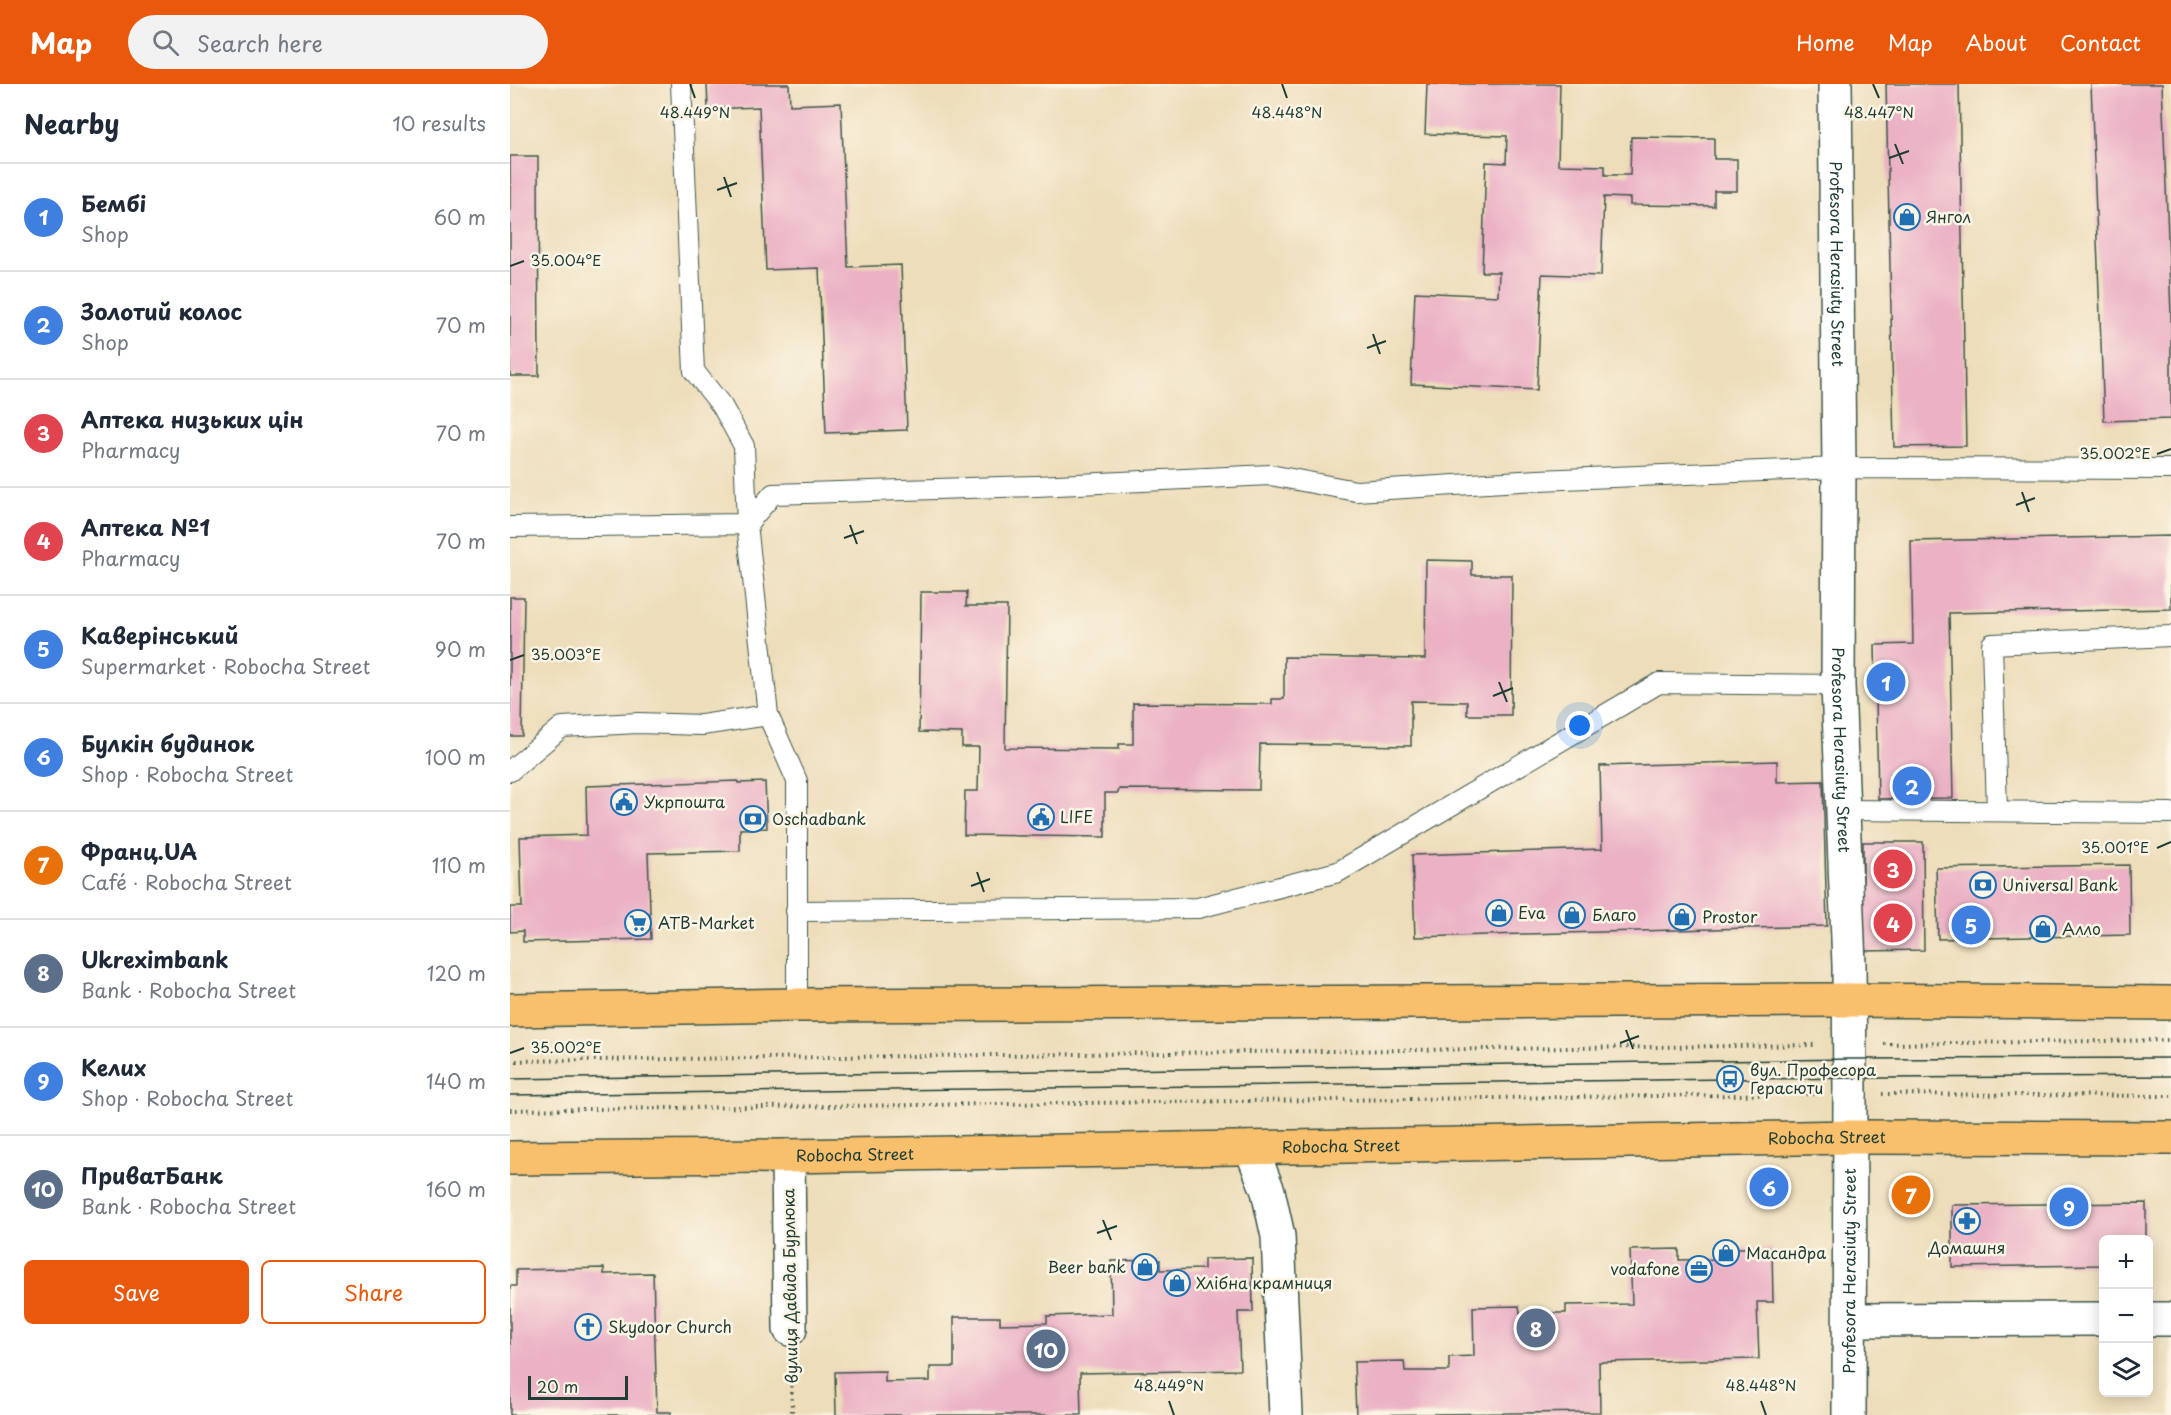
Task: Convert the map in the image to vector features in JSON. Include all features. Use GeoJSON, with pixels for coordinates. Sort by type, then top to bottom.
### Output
{"type":"FeatureCollection","features":[{"type":"Feature","properties":{"kind":"main road"},"geometry":{"type":"LineString","coordinates":[[510,1010],[796,1005],[1849,1000],[2171,1004]]}},
{"type":"Feature","properties":{"kind":"main road","name":"Robocha Street"},"geometry":{"type":"LineString","coordinates":[[510,1158],[788,1156],[1850,1137],[2171,1138]]}},
{"type":"Feature","properties":{"kind":"street","name":"Profesora Herasiuty Street"},"geometry":{"type":"LineString","coordinates":[[1835,84],[1839,468],[1838,685],[1850,1094],[1849,1415]]}},
{"type":"Feature","properties":{"kind":"street"},"geometry":{"type":"LineString","coordinates":[[1251,1148],[1268,1191],[1278,1236],[1286,1415]]}},
{"type":"Feature","properties":{"kind":"street","name":"вулиця Давида Бурлюка"},"geometry":{"type":"LineString","coordinates":[[788,1156],[790,1329]]}},
{"type":"Feature","properties":{"kind":"street"},"geometry":{"type":"LineString","coordinates":[[1850,1320],[2099,1319]]}},
{"type":"Feature","properties":{"kind":"street"},"geometry":{"type":"LineString","coordinates":[[2153,1319],[2171,1319]]}},
{"type":"Feature","properties":{"kind":"lane"},"geometry":{"type":"LineString","coordinates":[[681,84],[694,371],[722,406],[744,446],[747,524],[768,715],[797,781],[796,1005]]}},
{"type":"Feature","properties":{"kind":"lane"},"geometry":{"type":"LineString","coordinates":[[510,527],[747,524],[773,494],[1036,486],[1270,475],[1356,491],[1538,480],[1839,468],[2171,469]]}},
{"type":"Feature","properties":{"kind":"lane"},"geometry":{"type":"LineString","coordinates":[[1997,811],[1992,644],[2171,636]]}},
{"type":"Feature","properties":{"kind":"lane"},"geometry":{"type":"LineString","coordinates":[[796,911],[1198,908],[1338,872],[1659,683],[1838,685]]}},
{"type":"Feature","properties":{"kind":"lane"},"geometry":{"type":"LineString","coordinates":[[510,771],[562,727],[638,723],[702,724],[768,715]]}},
{"type":"Feature","properties":{"kind":"lane"},"geometry":{"type":"LineString","coordinates":[[1843,810],[2171,813]]}},
{"type":"Feature","properties":{"kind":"path"},"geometry":{"type":"LineString","coordinates":[[510,1061],[2171,1040]]}},
{"type":"Feature","properties":{"kind":"path"},"geometry":{"type":"LineString","coordinates":[[510,1110],[1850,1094],[2171,1096]]}},
{"type":"Feature","properties":{"kind":"path","name":"вулиця Давида Бурлюка"},"geometry":{"type":"LineString","coordinates":[[790,1329],[792,1415]]}},
{"type":"Feature","properties":{"kind":"building"},"geometry":{"type":"Polygon","coordinates":[[[707,84],[789,84],[790,105],[841,103],[848,267],[901,265],[907,430],[826,433],[819,268],[766,270],[759,107],[708,109],[707,84]]]}},
{"type":"Feature","properties":{"kind":"building"},"geometry":{"type":"Polygon","coordinates":[[[1427,84],[1560,84],[1558,165],[1605,166],[1605,175],[1630,175],[1631,137],[1714,138],[1714,159],[1737,159],[1737,191],[1714,191],[1714,206],[1630,205],[1630,198],[1604,197],[1601,276],[1542,274],[1537,390],[1411,384],[1415,292],[1498,296],[1499,272],[1482,272],[1486,162],[1506,163],[1507,136],[1425,134],[1427,84]]]}},
{"type":"Feature","properties":{"kind":"building"},"geometry":{"type":"Polygon","coordinates":[[[1886,84],[1959,84],[1966,446],[1894,447],[1886,84]]]}},
{"type":"Feature","properties":{"kind":"building"},"geometry":{"type":"Polygon","coordinates":[[[2091,84],[2162,84],[2171,314],[2171,419],[2104,421],[2091,84]]]}},
{"type":"Feature","properties":{"kind":"building"},"geometry":{"type":"Polygon","coordinates":[[[510,156],[538,156],[539,376],[510,376],[510,156]]]}},
{"type":"Feature","properties":{"kind":"building"},"geometry":{"type":"Polygon","coordinates":[[[2171,536],[2171,609],[1949,613],[1953,798],[1878,799],[1875,645],[1913,644],[1911,541],[2171,536]]]}},
{"type":"Feature","properties":{"kind":"building"},"geometry":{"type":"Polygon","coordinates":[[[1426,560],[1472,561],[1472,575],[1512,575],[1511,715],[1467,715],[1467,702],[1411,701],[1411,746],[1260,744],[1259,790],[1119,789],[1118,793],[1105,793],[1105,837],[964,835],[965,791],[978,791],[979,747],[962,747],[962,733],[919,732],[921,592],[967,592],[966,606],[1007,606],[1005,748],[1119,749],[1119,744],[1133,744],[1133,703],[1272,704],[1272,699],[1284,699],[1284,657],[1425,659],[1426,560]]]}},
{"type":"Feature","properties":{"kind":"building"},"geometry":{"type":"Polygon","coordinates":[[[510,597],[524,597],[522,736],[510,736],[510,597]]]}},
{"type":"Feature","properties":{"kind":"building"},"geometry":{"type":"Polygon","coordinates":[[[1777,761],[1777,782],[1823,781],[1827,926],[1415,937],[1412,855],[1602,849],[1600,766],[1777,761]]]}},
{"type":"Feature","properties":{"kind":"building"},"geometry":{"type":"Polygon","coordinates":[[[738,781],[738,783],[765,782],[767,828],[740,829],[740,851],[648,853],[651,939],[523,942],[523,931],[510,932],[510,907],[522,907],[520,837],[587,835],[586,786],[738,781]]]}},
{"type":"Feature","properties":{"kind":"building"},"geometry":{"type":"Polygon","coordinates":[[[1863,842],[1923,842],[1924,950],[1863,951],[1863,842]]]}},
{"type":"Feature","properties":{"kind":"building"},"geometry":{"type":"Polygon","coordinates":[[[2129,865],[2130,935],[1938,939],[1936,868],[2129,865]]]}},
{"type":"Feature","properties":{"kind":"building"},"geometry":{"type":"Polygon","coordinates":[[[2146,1203],[2146,1235],[2099,1235],[2099,1265],[1952,1267],[1952,1205],[2146,1203]]]}},
{"type":"Feature","properties":{"kind":"building"},"geometry":{"type":"Polygon","coordinates":[[[1723,1248],[1772,1248],[1773,1302],[1757,1302],[1759,1359],[1599,1362],[1600,1412],[1356,1415],[1354,1362],[1404,1361],[1405,1371],[1449,1371],[1449,1357],[1474,1356],[1473,1307],[1519,1306],[1520,1313],[1566,1313],[1566,1305],[1632,1304],[1630,1250],[1679,1249],[1679,1260],[1724,1259],[1723,1248]]]}},
{"type":"Feature","properties":{"kind":"building"},"geometry":{"type":"Polygon","coordinates":[[[1252,1258],[1253,1312],[1238,1312],[1240,1370],[1080,1373],[1081,1415],[836,1415],[835,1372],[885,1371],[885,1382],[930,1381],[930,1367],[954,1367],[954,1317],[1000,1317],[1000,1324],[1047,1323],[1047,1316],[1112,1314],[1111,1261],[1160,1260],[1160,1270],[1204,1269],[1204,1259],[1252,1258]]]}},
{"type":"Feature","properties":{"kind":"building","name":"Skydoor Church"},"geometry":{"type":"Polygon","coordinates":[[[604,1268],[604,1274],[653,1273],[657,1412],[671,1412],[671,1415],[510,1415],[510,1286],[516,1286],[516,1270],[604,1268]]]}},
{"type":"Feature","properties":{"kind":"tram line"},"geometry":{"type":"LineString","coordinates":[[510,1079],[1850,1059],[2171,1058]]}},
{"type":"Feature","properties":{"kind":"tram line"},"geometry":{"type":"LineString","coordinates":[[510,1095],[1730,1079],[2171,1076]]}},
{"type":"Feature","properties":{"kind":"place","name":"Янгол"},"geometry":{"type":"Point","coordinates":[1907,217]}},
{"type":"Feature","properties":{"kind":"place","name":"Бембі"},"geometry":{"type":"Point","coordinates":[1886,682]}},
{"type":"Feature","properties":{"kind":"place","name":"Золотий колос"},"geometry":{"type":"Point","coordinates":[1912,786]}},
{"type":"Feature","properties":{"kind":"place","name":"Укрпошта"},"geometry":{"type":"Point","coordinates":[624,802]}},
{"type":"Feature","properties":{"kind":"place","name":"LIFE"},"geometry":{"type":"Point","coordinates":[1041,817]}},
{"type":"Feature","properties":{"kind":"place","name":"Oschadbank"},"geometry":{"type":"Point","coordinates":[753,819]}},
{"type":"Feature","properties":{"kind":"place","name":"Аптека низьких цін"},"geometry":{"type":"Point","coordinates":[1893,869]}},
{"type":"Feature","properties":{"kind":"place","name":"Universal Bank"},"geometry":{"type":"Point","coordinates":[1983,885]}},
{"type":"Feature","properties":{"kind":"place","name":"Eva"},"geometry":{"type":"Point","coordinates":[1499,913]}},
{"type":"Feature","properties":{"kind":"place","name":"Благо"},"geometry":{"type":"Point","coordinates":[1572,915]}},
{"type":"Feature","properties":{"kind":"place","name":"Prostor"},"geometry":{"type":"Point","coordinates":[1682,917]}},
{"type":"Feature","properties":{"kind":"place","name":"ATB-Market"},"geometry":{"type":"Point","coordinates":[638,923]}},
{"type":"Feature","properties":{"kind":"place","name":"Аптека №1"},"geometry":{"type":"Point","coordinates":[1893,923]}},
{"type":"Feature","properties":{"kind":"place","name":"Каверінський"},"geometry":{"type":"Point","coordinates":[1971,925]}},
{"type":"Feature","properties":{"kind":"place","name":"Алло"},"geometry":{"type":"Point","coordinates":[2043,929]}},
{"type":"Feature","properties":{"kind":"place","name":"вул. Професора Герасюти"},"geometry":{"type":"Point","coordinates":[1730,1079]}},
{"type":"Feature","properties":{"kind":"place","name":"Булкін будинок"},"geometry":{"type":"Point","coordinates":[1769,1187]}},
{"type":"Feature","properties":{"kind":"place","name":"Франц.UA"},"geometry":{"type":"Point","coordinates":[1911,1195]}},
{"type":"Feature","properties":{"kind":"place","name":"Келих"},"geometry":{"type":"Point","coordinates":[2069,1207]}},
{"type":"Feature","properties":{"kind":"place","name":"Домашня"},"geometry":{"type":"Point","coordinates":[1967,1221]}},
{"type":"Feature","properties":{"kind":"place","name":"Масандра"},"geometry":{"type":"Point","coordinates":[1726,1253]}},
{"type":"Feature","properties":{"kind":"place","name":"Beer bank"},"geometry":{"type":"Point","coordinates":[1145,1267]}},
{"type":"Feature","properties":{"kind":"place","name":"vodafone"},"geometry":{"type":"Point","coordinates":[1699,1269]}},
{"type":"Feature","properties":{"kind":"place","name":"Хлібна крамниця"},"geometry":{"type":"Point","coordinates":[1177,1283]}},
{"type":"Feature","properties":{"kind":"place","name":"Skydoor Church"},"geometry":{"type":"Point","coordinates":[588,1327]}},
{"type":"Feature","properties":{"kind":"place","name":"Ukreximbank"},"geometry":{"type":"Point","coordinates":[1536,1328]}},
{"type":"Feature","properties":{"kind":"place","name":"ПриватБанк"},"geometry":{"type":"Point","coordinates":[1046,1349]}}]}
